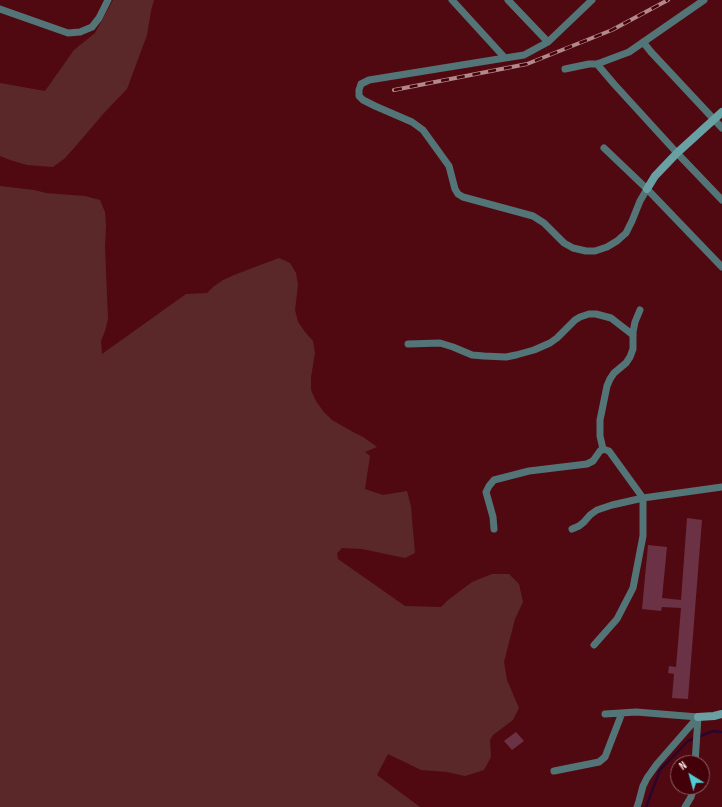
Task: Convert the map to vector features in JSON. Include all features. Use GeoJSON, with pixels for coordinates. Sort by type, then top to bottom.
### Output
{"type":"FeatureCollection","features":[{"type":"Feature","properties":{"kind":"street"},"geometry":{"type":"LineString","coordinates":[[0,9],[68,33],[80,32],[92,27],[99,18],[108,0]]}},
{"type":"Feature","properties":{"kind":"street"},"geometry":{"type":"LineString","coordinates":[[452,0],[505,58]]}},
{"type":"Feature","properties":{"kind":"street"},"geometry":{"type":"LineString","coordinates":[[508,0],[548,42]]}},
{"type":"Feature","properties":{"kind":"street"},"geometry":{"type":"LineString","coordinates":[[592,0],[548,42],[524,55],[369,80],[361,84],[359,96],[363,100],[375,106],[412,122],[423,130],[449,166],[455,189],[458,194],[463,197],[533,216],[544,223],[564,243],[572,248],[586,252],[607,247],[626,233],[640,201],[655,176],[677,153],[722,112]]}},
{"type":"Feature","properties":{"kind":"street"},"geometry":{"type":"LineString","coordinates":[[565,69],[589,64],[597,64],[629,52],[704,0]]}},
{"type":"Feature","properties":{"kind":"street"},"geometry":{"type":"LineString","coordinates":[[643,42],[722,128]]}},
{"type":"Feature","properties":{"kind":"street"},"geometry":{"type":"LineString","coordinates":[[597,64],[677,153],[722,200]]}},
{"type":"Feature","properties":{"kind":"street"},"geometry":{"type":"LineString","coordinates":[[604,148],[647,189],[722,266]]}},
{"type":"Feature","properties":{"kind":"street"},"geometry":{"type":"LineString","coordinates":[[603,448],[600,436],[600,420],[607,386],[614,373],[626,363],[630,357],[633,349],[635,322],[640,310]]}},
{"type":"Feature","properties":{"kind":"street"},"geometry":{"type":"LineString","coordinates":[[408,344],[430,342],[440,343],[472,355],[506,357],[534,350],[550,343],[575,320],[588,314],[596,314],[611,318],[633,335]]}},
{"type":"Feature","properties":{"kind":"street"},"geometry":{"type":"LineString","coordinates":[[594,644],[617,619],[633,588],[643,536],[643,498],[609,450],[603,448]]}},
{"type":"Feature","properties":{"kind":"street"},"geometry":{"type":"LineString","coordinates":[[494,529],[493,517],[486,492],[494,480],[530,471],[587,464],[593,461],[603,448]]}},
{"type":"Feature","properties":{"kind":"street"},"geometry":{"type":"LineString","coordinates":[[572,529],[579,526],[597,510],[612,505],[643,498],[722,487]]}},
{"type":"Feature","properties":{"kind":"street"},"geometry":{"type":"LineString","coordinates":[[605,714],[636,712],[698,717],[722,714]]}},
{"type":"Feature","properties":{"kind":"street"},"geometry":{"type":"LineString","coordinates":[[554,771],[599,762],[605,757],[622,713]]}},
{"type":"Feature","properties":{"kind":"street"},"geometry":{"type":"LineString","coordinates":[[694,755],[698,717]]}},
{"type":"Feature","properties":{"kind":"street"},"geometry":{"type":"LineString","coordinates":[[637,807],[647,778],[657,764],[698,717]]}},
{"type":"Feature","properties":{"kind":"street"},"geometry":{"type":"LineString","coordinates":[[685,807],[692,795]]}},
{"type":"Feature","properties":{"kind":"shaded area"},"geometry":{"type":"Polygon","coordinates":[[[113,0],[154,0],[147,35],[127,89],[64,159],[53,167],[27,165],[0,156],[0,83],[45,91],[74,50],[95,33],[113,0]]]}},
{"type":"Feature","properties":{"kind":"shaded area"},"geometry":{"type":"Polygon","coordinates":[[[0,186],[46,193],[85,196],[100,200],[105,212],[106,225],[105,247],[108,319],[101,341],[102,354],[186,294],[207,293],[223,280],[279,258],[290,263],[296,273],[298,285],[295,310],[298,322],[313,341],[315,353],[311,377],[311,390],[316,401],[332,420],[363,437],[377,447],[365,452],[370,456],[365,489],[383,495],[407,491],[411,507],[415,553],[405,558],[362,549],[342,548],[337,553],[338,559],[405,606],[441,607],[472,582],[492,574],[509,574],[519,584],[523,602],[515,619],[504,662],[507,680],[519,708],[513,720],[493,735],[490,740],[491,757],[484,770],[465,776],[447,772],[421,770],[388,754],[377,775],[420,807],[0,807],[0,186]]]}},
{"type":"Feature","properties":{"kind":"building"},"geometry":{"type":"Polygon","coordinates":[[[687,518],[702,520],[688,699],[672,698],[674,674],[668,673],[669,666],[676,667],[681,608],[662,607],[661,611],[642,609],[648,545],[667,547],[662,598],[681,600],[687,518]]]}},
{"type":"Feature","properties":{"kind":"building"},"geometry":{"type":"Polygon","coordinates":[[[516,732],[524,741],[512,750],[504,741],[516,732]]]}},
{"type":"Feature","properties":{"kind":"waterway"},"geometry":{"type":"LineString","coordinates":[[646,807],[660,770],[688,741],[713,731],[722,732]]}},
{"type":"Feature","properties":{"kind":"railway"},"geometry":{"type":"LineString","coordinates":[[394,90],[527,64],[612,30],[668,0]]}}]}
